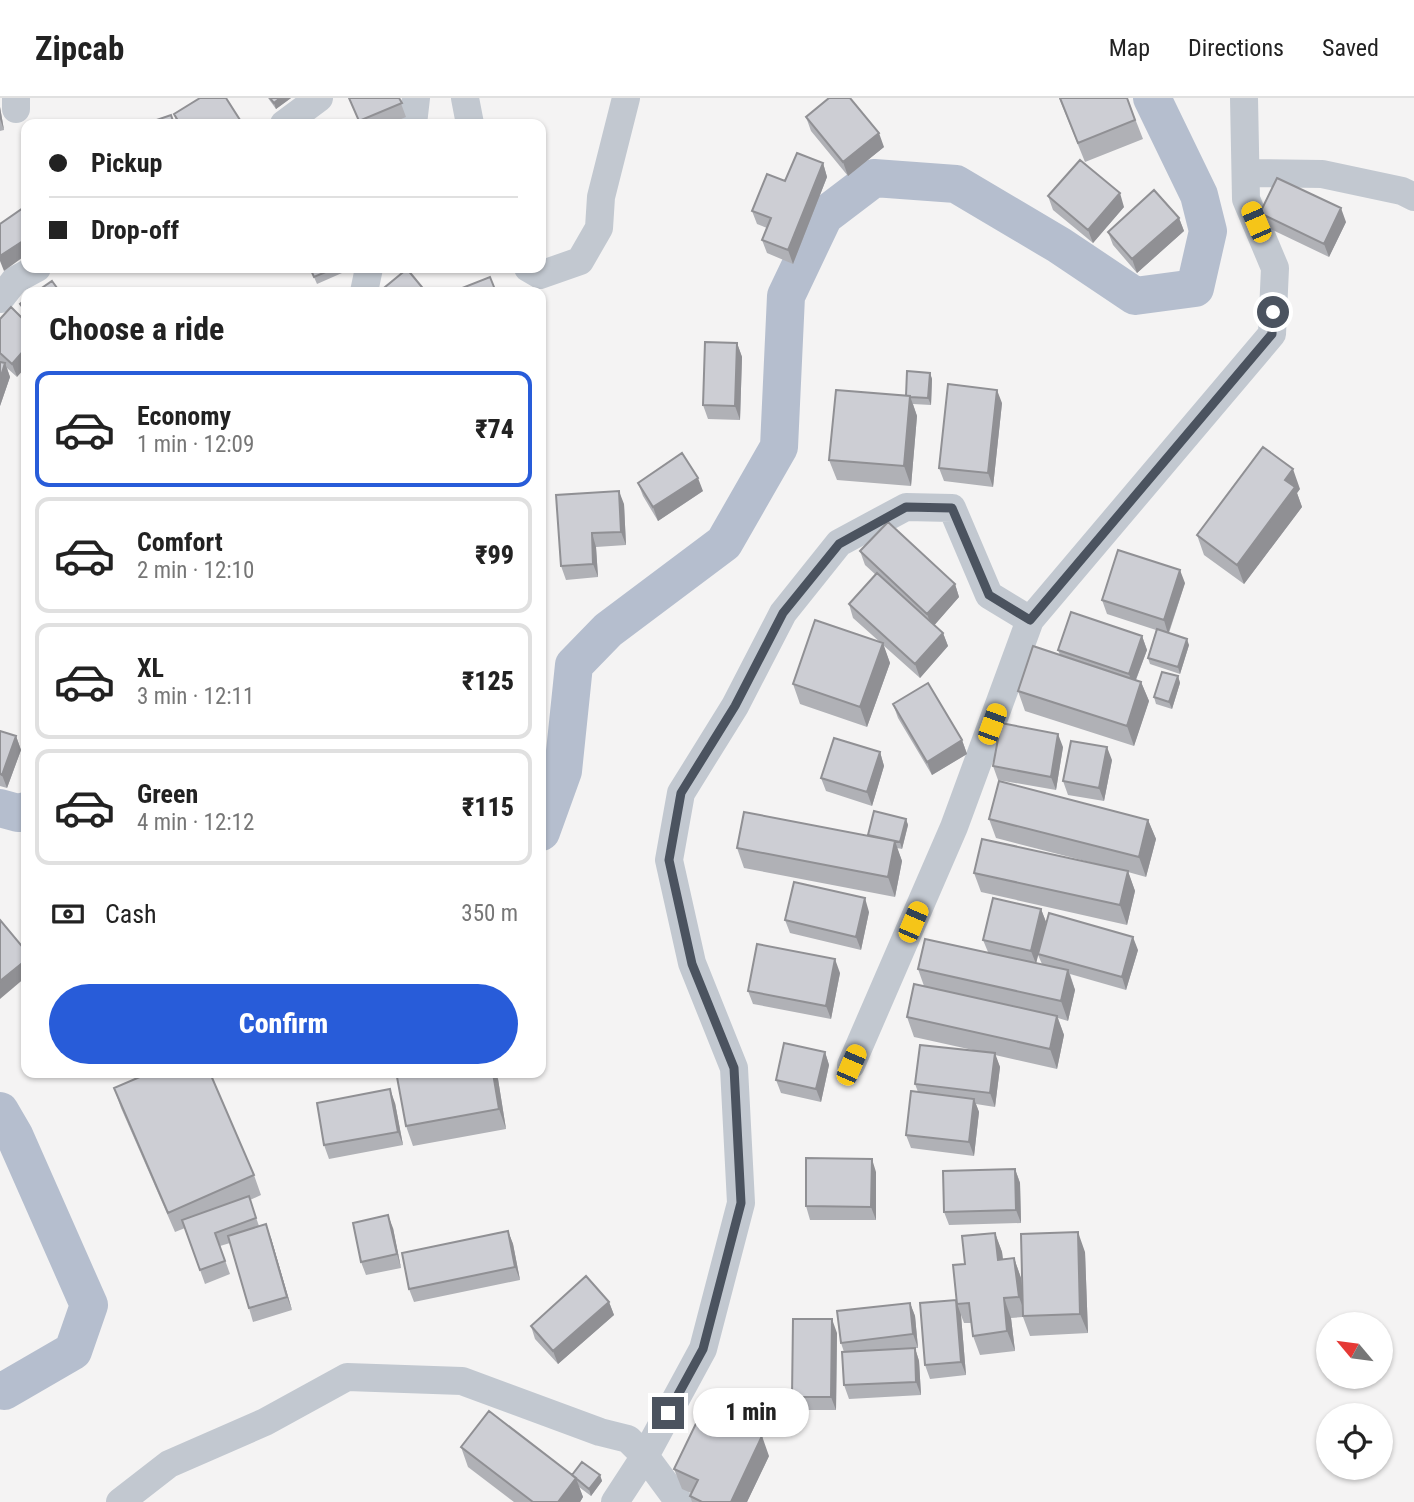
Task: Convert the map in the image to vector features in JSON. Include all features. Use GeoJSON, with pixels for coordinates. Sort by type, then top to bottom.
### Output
{"type":"FeatureCollection","features":[{"type":"Feature","properties":{"kind":"main road"},"geometry":{"type":"LineString","coordinates":[[546,818],[563,771],[574,665],[608,630],[724,543],[779,447],[786,296],[824,216],[874,178],[957,184],[1059,245],[1135,296],[1195,288],[1208,231],[1199,195],[1152,98]]}},
{"type":"Feature","properties":{"kind":"main road"},"geometry":{"type":"LineString","coordinates":[[0,808],[21,812]]}},
{"type":"Feature","properties":{"kind":"main road"},"geometry":{"type":"LineString","coordinates":[[0,1111],[14,1135],[89,1305],[73,1351],[4,1391],[0,1390]]}},
{"type":"Feature","properties":{"kind":"street"},"geometry":{"type":"LineString","coordinates":[[291,119],[319,98]]}},
{"type":"Feature","properties":{"kind":"street"},"geometry":{"type":"LineString","coordinates":[[414,119],[416,98]]}},
{"type":"Feature","properties":{"kind":"street"},"geometry":{"type":"LineString","coordinates":[[465,98],[469,119]]}},
{"type":"Feature","properties":{"kind":"street"},"geometry":{"type":"LineString","coordinates":[[546,273],[580,261],[599,228],[601,197],[626,98]]}},
{"type":"Feature","properties":{"kind":"street"},"geometry":{"type":"LineString","coordinates":[[851,1065],[954,827],[1030,620],[1272,334],[1275,268],[1246,199],[1244,98]]}},
{"type":"Feature","properties":{"kind":"street"},"geometry":{"type":"LineString","coordinates":[[1246,173],[1322,174],[1402,191],[1414,197]]}},
{"type":"Feature","properties":{"kind":"street"},"geometry":{"type":"LineString","coordinates":[[0,299],[15,280],[28,273]]}},
{"type":"Feature","properties":{"kind":"street"},"geometry":{"type":"LineString","coordinates":[[615,1502],[645,1456],[703,1349],[741,1203],[734,1068],[692,964],[669,860],[681,793],[735,706],[783,613],[839,544],[906,507],[952,508],[989,595],[1030,620]]}},
{"type":"Feature","properties":{"kind":"street"},"geometry":{"type":"LineString","coordinates":[[120,1502],[169,1464],[265,1422],[347,1377],[462,1381],[600,1432],[628,1439],[645,1456],[679,1502]]}},
{"type":"Feature","properties":{"kind":"building"},"geometry":{"type":"Polygon","coordinates":[[[200,98],[226,98],[239,119],[177,119],[174,114],[200,98]]]}},
{"type":"Feature","properties":{"kind":"building"},"geometry":{"type":"Polygon","coordinates":[[[349,98],[399,98],[402,103],[364,119],[358,119],[349,98]]]}},
{"type":"Feature","properties":{"kind":"building"},"geometry":{"type":"Polygon","coordinates":[[[829,98],[850,98],[879,133],[843,162],[806,117],[829,98]]]}},
{"type":"Feature","properties":{"kind":"building"},"geometry":{"type":"Polygon","coordinates":[[[1060,98],[1127,98],[1135,120],[1078,143],[1060,98]]]}},
{"type":"Feature","properties":{"kind":"building"},"geometry":{"type":"Polygon","coordinates":[[[797,153],[823,163],[788,250],[762,240],[771,218],[752,211],[767,174],[785,181],[797,153]]]}},
{"type":"Feature","properties":{"kind":"building"},"geometry":{"type":"Polygon","coordinates":[[[1080,160],[1120,193],[1088,230],[1048,196],[1080,160]]]}},
{"type":"Feature","properties":{"kind":"building"},"geometry":{"type":"Polygon","coordinates":[[[1277,178],[1341,208],[1324,244],[1260,213],[1277,178]]]}},
{"type":"Feature","properties":{"kind":"building"},"geometry":{"type":"Polygon","coordinates":[[[1154,190],[1179,218],[1132,259],[1108,232],[1154,190]]]}},
{"type":"Feature","properties":{"kind":"building"},"geometry":{"type":"Polygon","coordinates":[[[21,209],[21,242],[0,256],[0,224],[21,209]]]}},
{"type":"Feature","properties":{"kind":"building"},"geometry":{"type":"Polygon","coordinates":[[[402,273],[410,273],[422,287],[385,287],[402,273]]]}},
{"type":"Feature","properties":{"kind":"building"},"geometry":{"type":"Polygon","coordinates":[[[490,277],[494,287],[465,287],[490,277]]]}},
{"type":"Feature","properties":{"kind":"building"},"geometry":{"type":"Polygon","coordinates":[[[52,281],[56,287],[43,287],[52,281]]]}},
{"type":"Feature","properties":{"kind":"building"},"geometry":{"type":"Polygon","coordinates":[[[11,307],[21,317],[21,354],[12,364],[0,353],[0,319],[11,307]]]}},
{"type":"Feature","properties":{"kind":"building"},"geometry":{"type":"Polygon","coordinates":[[[705,342],[737,343],[735,406],[703,405],[705,342]]]}},
{"type":"Feature","properties":{"kind":"building"},"geometry":{"type":"Polygon","coordinates":[[[0,362],[5,363],[0,379],[0,362]]]}},
{"type":"Feature","properties":{"kind":"building"},"geometry":{"type":"Polygon","coordinates":[[[907,371],[930,373],[928,398],[906,396],[907,371]]]}},
{"type":"Feature","properties":{"kind":"building"},"geometry":{"type":"Polygon","coordinates":[[[948,384],[997,390],[988,473],[939,468],[948,384]]]}},
{"type":"Feature","properties":{"kind":"building"},"geometry":{"type":"Polygon","coordinates":[[[836,390],[910,396],[904,466],[829,460],[836,390]]]}},
{"type":"Feature","properties":{"kind":"building"},"geometry":{"type":"Polygon","coordinates":[[[1263,447],[1293,469],[1285,480],[1295,487],[1237,565],[1197,535],[1263,447]]]}},
{"type":"Feature","properties":{"kind":"building"},"geometry":{"type":"Polygon","coordinates":[[[682,453],[698,478],[653,507],[638,483],[682,453]]]}},
{"type":"Feature","properties":{"kind":"building"},"geometry":{"type":"Polygon","coordinates":[[[619,491],[621,532],[592,533],[593,564],[561,566],[556,495],[619,491]]]}},
{"type":"Feature","properties":{"kind":"building"},"geometry":{"type":"Polygon","coordinates":[[[888,522],[955,584],[927,614],[860,551],[888,522]]]}},
{"type":"Feature","properties":{"kind":"building"},"geometry":{"type":"Polygon","coordinates":[[[1118,550],[1180,570],[1164,620],[1102,600],[1118,550]]]}},
{"type":"Feature","properties":{"kind":"building"},"geometry":{"type":"Polygon","coordinates":[[[877,573],[943,633],[915,664],[849,604],[877,573]]]}},
{"type":"Feature","properties":{"kind":"building"},"geometry":{"type":"Polygon","coordinates":[[[1071,612],[1142,636],[1129,674],[1058,650],[1071,612]]]}},
{"type":"Feature","properties":{"kind":"building"},"geometry":{"type":"Polygon","coordinates":[[[815,620],[883,643],[860,707],[793,684],[815,620]]]}},
{"type":"Feature","properties":{"kind":"building"},"geometry":{"type":"Polygon","coordinates":[[[1157,629],[1187,639],[1178,667],[1148,658],[1157,629]]]}},
{"type":"Feature","properties":{"kind":"building"},"geometry":{"type":"Polygon","coordinates":[[[1033,646],[1141,682],[1127,726],[1018,691],[1033,646]]]}},
{"type":"Feature","properties":{"kind":"building"},"geometry":{"type":"Polygon","coordinates":[[[1162,672],[1178,676],[1169,702],[1154,697],[1162,672]]]}},
{"type":"Feature","properties":{"kind":"building"},"geometry":{"type":"Polygon","coordinates":[[[928,683],[962,740],[927,762],[893,704],[928,683]]]}},
{"type":"Feature","properties":{"kind":"building"},"geometry":{"type":"Polygon","coordinates":[[[1001,723],[1058,734],[1051,777],[993,766],[1001,723]]]}},
{"type":"Feature","properties":{"kind":"building"},"geometry":{"type":"Polygon","coordinates":[[[0,731],[16,736],[2,775],[0,774],[0,731]]]}},
{"type":"Feature","properties":{"kind":"building"},"geometry":{"type":"Polygon","coordinates":[[[834,738],[880,752],[867,792],[821,778],[834,738]]]}},
{"type":"Feature","properties":{"kind":"building"},"geometry":{"type":"Polygon","coordinates":[[[1071,741],[1107,747],[1099,788],[1063,781],[1071,741]]]}},
{"type":"Feature","properties":{"kind":"building"},"geometry":{"type":"Polygon","coordinates":[[[999,781],[1148,820],[1139,857],[989,819],[999,781]]]}},
{"type":"Feature","properties":{"kind":"building"},"geometry":{"type":"Polygon","coordinates":[[[874,811],[906,819],[900,842],[868,835],[874,811]]]}},
{"type":"Feature","properties":{"kind":"building"},"geometry":{"type":"Polygon","coordinates":[[[744,812],[895,841],[888,877],[737,848],[744,812]]]}},
{"type":"Feature","properties":{"kind":"building"},"geometry":{"type":"Polygon","coordinates":[[[982,839],[1128,871],[1120,905],[974,873],[982,839]]]}},
{"type":"Feature","properties":{"kind":"building"},"geometry":{"type":"Polygon","coordinates":[[[794,882],[865,898],[856,937],[785,920],[794,882]]]}},
{"type":"Feature","properties":{"kind":"building"},"geometry":{"type":"Polygon","coordinates":[[[993,898],[1041,909],[1031,951],[983,940],[993,898]]]}},
{"type":"Feature","properties":{"kind":"building"},"geometry":{"type":"Polygon","coordinates":[[[1049,913],[1133,937],[1122,977],[1038,954],[1049,913]]]}},
{"type":"Feature","properties":{"kind":"building"},"geometry":{"type":"Polygon","coordinates":[[[0,920],[21,945],[21,964],[0,981],[0,920]]]}},
{"type":"Feature","properties":{"kind":"building"},"geometry":{"type":"Polygon","coordinates":[[[925,939],[1068,970],[1061,1001],[918,969],[925,939]]]}},
{"type":"Feature","properties":{"kind":"building"},"geometry":{"type":"Polygon","coordinates":[[[757,944],[835,959],[826,1006],[748,991],[757,944]]]}},
{"type":"Feature","properties":{"kind":"building"},"geometry":{"type":"Polygon","coordinates":[[[914,984],[1057,1016],[1050,1049],[907,1017],[914,984]]]}},
{"type":"Feature","properties":{"kind":"building"},"geometry":{"type":"Polygon","coordinates":[[[784,1043],[825,1052],[816,1089],[776,1080],[784,1043]]]}},
{"type":"Feature","properties":{"kind":"building"},"geometry":{"type":"Polygon","coordinates":[[[920,1045],[995,1053],[990,1093],[915,1084],[920,1045]]]}},
{"type":"Feature","properties":{"kind":"building"},"geometry":{"type":"Polygon","coordinates":[[[137,1078],[212,1078],[254,1175],[168,1213],[114,1088],[137,1078]]]}},
{"type":"Feature","properties":{"kind":"building"},"geometry":{"type":"Polygon","coordinates":[[[397,1078],[494,1078],[499,1109],[406,1126],[397,1078]]]}},
{"type":"Feature","properties":{"kind":"building"},"geometry":{"type":"Polygon","coordinates":[[[390,1089],[398,1132],[324,1145],[317,1103],[390,1089]]]}},
{"type":"Feature","properties":{"kind":"building"},"geometry":{"type":"Polygon","coordinates":[[[911,1091],[974,1099],[969,1142],[906,1135],[911,1091]]]}},
{"type":"Feature","properties":{"kind":"building"},"geometry":{"type":"Polygon","coordinates":[[[806,1158],[872,1159],[871,1207],[806,1206],[806,1158]]]}},
{"type":"Feature","properties":{"kind":"building"},"geometry":{"type":"Polygon","coordinates":[[[1015,1169],[1016,1210],[944,1212],[943,1171],[1015,1169]]]}},
{"type":"Feature","properties":{"kind":"building"},"geometry":{"type":"Polygon","coordinates":[[[249,1196],[256,1218],[215,1233],[225,1261],[200,1270],[182,1220],[249,1196]]]}},
{"type":"Feature","properties":{"kind":"building"},"geometry":{"type":"Polygon","coordinates":[[[388,1215],[397,1254],[361,1262],[353,1223],[388,1215]]]}},
{"type":"Feature","properties":{"kind":"building"},"geometry":{"type":"Polygon","coordinates":[[[266,1224],[287,1297],[249,1308],[228,1236],[266,1224]]]}},
{"type":"Feature","properties":{"kind":"building"},"geometry":{"type":"Polygon","coordinates":[[[508,1231],[515,1267],[409,1289],[402,1253],[508,1231]]]}},
{"type":"Feature","properties":{"kind":"building"},"geometry":{"type":"Polygon","coordinates":[[[1078,1232],[1080,1314],[1023,1316],[1021,1234],[1078,1232]]]}},
{"type":"Feature","properties":{"kind":"building"},"geometry":{"type":"Polygon","coordinates":[[[995,1233],[998,1260],[1014,1258],[1019,1297],[1004,1298],[1007,1331],[973,1336],[969,1303],[957,1304],[953,1265],[965,1264],[962,1236],[995,1233]]]}},
{"type":"Feature","properties":{"kind":"building"},"geometry":{"type":"Polygon","coordinates":[[[586,1276],[609,1302],[553,1351],[531,1326],[586,1276]]]}},
{"type":"Feature","properties":{"kind":"building"},"geometry":{"type":"Polygon","coordinates":[[[956,1300],[961,1362],[925,1365],[920,1303],[956,1300]]]}},
{"type":"Feature","properties":{"kind":"building"},"geometry":{"type":"Polygon","coordinates":[[[910,1303],[913,1334],[841,1343],[837,1311],[910,1303]]]}},
{"type":"Feature","properties":{"kind":"building"},"geometry":{"type":"Polygon","coordinates":[[[793,1319],[832,1319],[831,1397],[792,1397],[793,1319]]]}},
{"type":"Feature","properties":{"kind":"building"},"geometry":{"type":"Polygon","coordinates":[[[915,1348],[916,1382],[844,1385],[842,1352],[915,1348]]]}},
{"type":"Feature","properties":{"kind":"building"},"geometry":{"type":"Polygon","coordinates":[[[703,1409],[762,1436],[731,1502],[702,1502],[690,1496],[698,1480],[674,1469],[703,1409]]]}},
{"type":"Feature","properties":{"kind":"building"},"geometry":{"type":"Polygon","coordinates":[[[489,1411],[576,1478],[558,1502],[533,1502],[461,1447],[489,1411]]]}},
{"type":"Feature","properties":{"kind":"building"},"geometry":{"type":"Polygon","coordinates":[[[582,1462],[600,1475],[589,1489],[572,1475],[582,1462]]]}},
{"type":"Feature","properties":{"kind":"route"},"geometry":{"type":"LineString","coordinates":[[668,1413],[703,1349],[741,1203],[734,1068],[692,964],[669,860],[681,793],[735,706],[783,613],[839,544],[906,507],[952,508],[989,595],[1030,620],[1272,334],[1273,312]]}}]}
